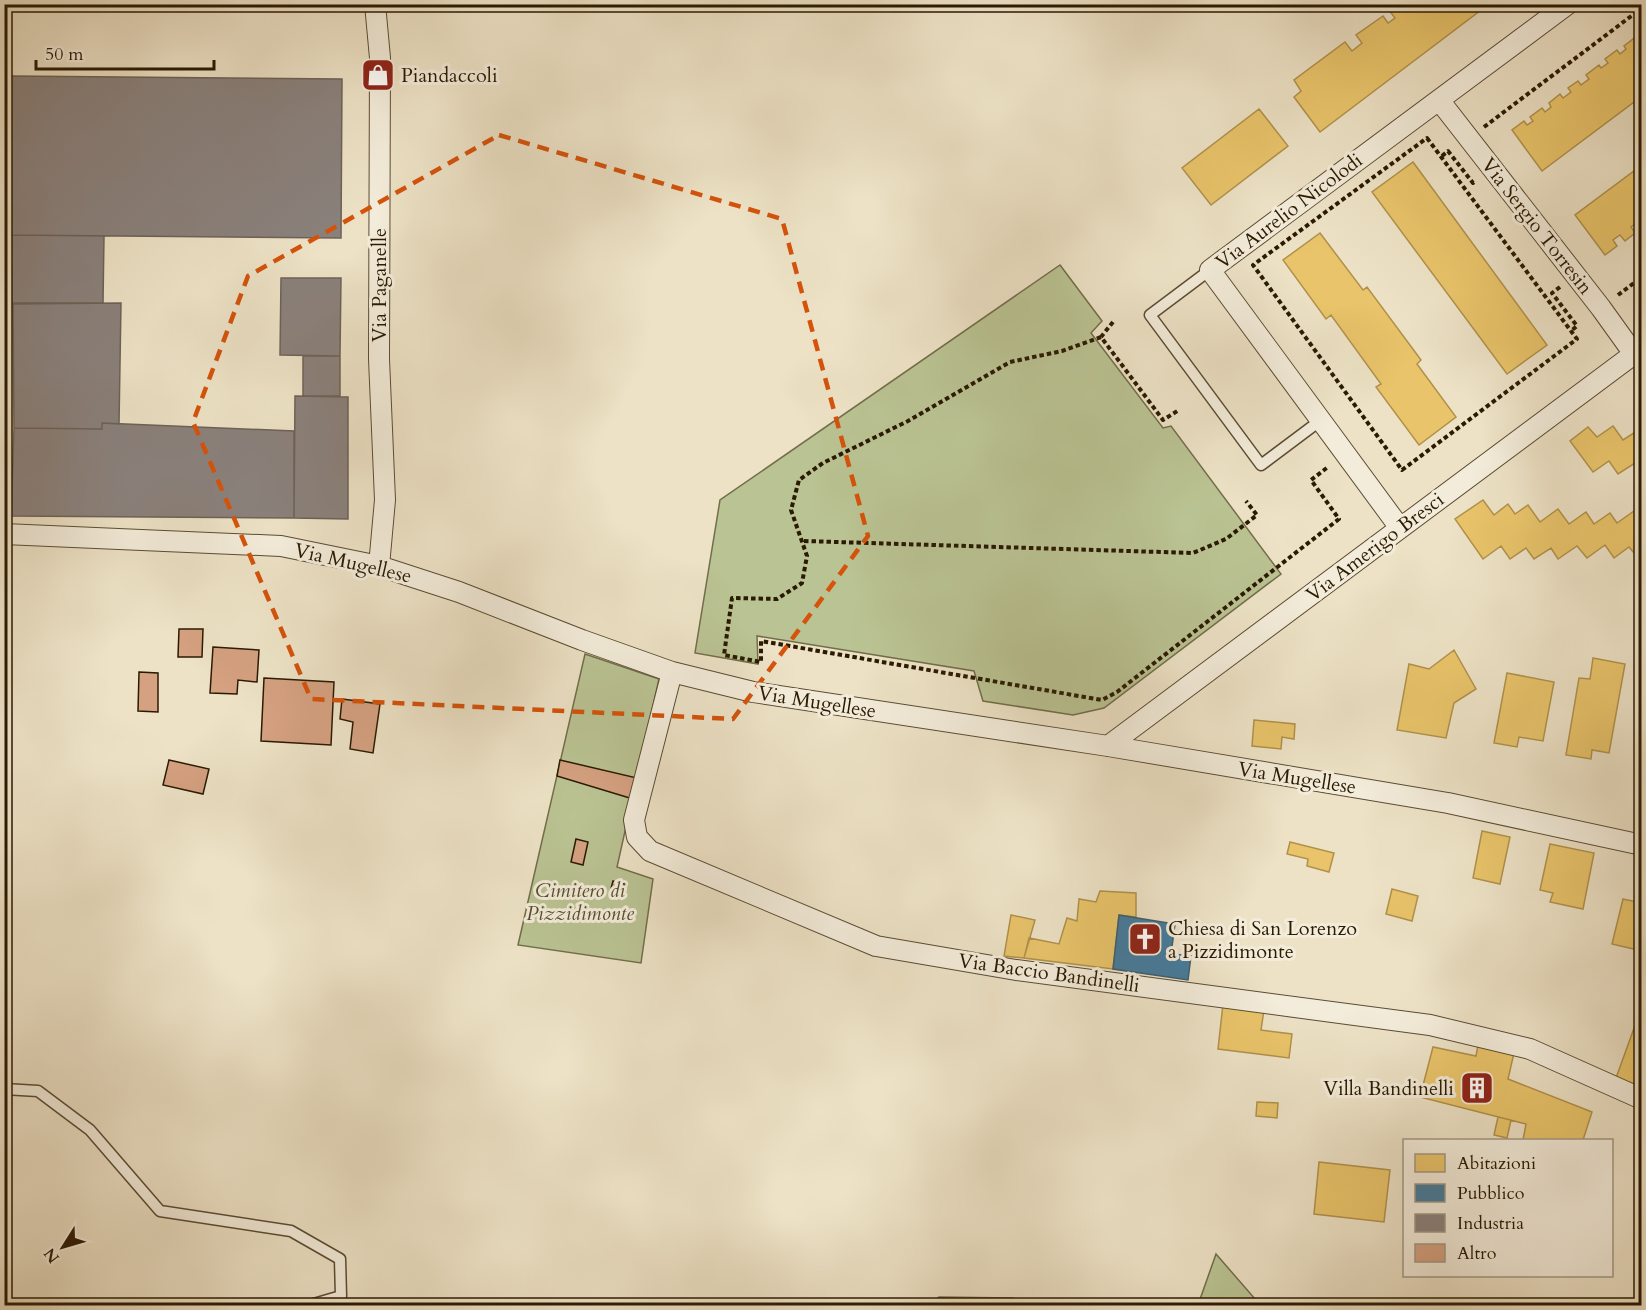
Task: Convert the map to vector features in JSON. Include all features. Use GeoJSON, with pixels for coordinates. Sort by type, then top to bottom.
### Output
{"type":"FeatureCollection","features":[{"type":"Feature","properties":{"kind":"street","name":"Via Paganelle"},"geometry":{"type":"LineString","coordinates":[[375,4],[380,58],[379,359],[385,500],[379,566]]}},
{"type":"Feature","properties":{"kind":"street","name":"Via Aurelio Nicolodi"},"geometry":{"type":"LineString","coordinates":[[1400,528],[1210,270],[1568,4]]}},
{"type":"Feature","properties":{"kind":"street","name":"Via Sergio Torresin"},"geometry":{"type":"LineString","coordinates":[[1439,100],[1601,308],[1638,351]]}},
{"type":"Feature","properties":{"kind":"street","name":"Via Amerigo Bresci"},"geometry":{"type":"LineString","coordinates":[[1108,746],[1638,351]]}},
{"type":"Feature","properties":{"kind":"street","name":"Via Mugellese"},"geometry":{"type":"LineString","coordinates":[[4,534],[281,546],[379,566],[459,592],[672,672],[753,692],[1108,746],[1448,803],[1641,845]]}},
{"type":"Feature","properties":{"kind":"street","name":"Via Baccio Bandinelli"},"geometry":{"type":"LineString","coordinates":[[672,672],[634,820],[637,837],[650,851],[876,946],[1027,971],[1430,1025],[1530,1049],[1641,1099]]}},
{"type":"Feature","properties":{"kind":"lane"},"geometry":{"type":"LineString","coordinates":[[1210,270],[1150,315],[1261,465],[1321,420]]}},
{"type":"Feature","properties":{"kind":"lane"},"geometry":{"type":"LineString","coordinates":[[4,1089],[38,1091],[90,1130],[160,1211],[291,1231],[340,1259],[341,1296],[307,1305]]}},
{"type":"Feature","properties":{"kind":"path"},"geometry":{"type":"LineString","coordinates":[[1491,137],[1483,127],[1641,8]]}},
{"type":"Feature","properties":{"kind":"path"},"geometry":{"type":"LineString","coordinates":[[1427,138],[1572,330],[1577,339],[1402,470],[1253,264],[1427,138]]}},
{"type":"Feature","properties":{"kind":"path"},"geometry":{"type":"LineString","coordinates":[[1613,300],[1641,277]]}},
{"type":"Feature","properties":{"kind":"path"},"geometry":{"type":"LineString","coordinates":[[1568,294],[1562,286],[1552,293],[1577,326],[1572,330]]}},
{"type":"Feature","properties":{"kind":"path"},"geometry":{"type":"LineString","coordinates":[[1113,321],[1101,337],[1062,351],[1010,362],[908,421],[823,463],[799,480],[791,510],[804,541],[807,556],[802,584],[777,599],[732,598],[724,655],[760,662],[761,641],[1102,700],[1117,692],[1225,610],[1339,519],[1311,480],[1329,467]]}},
{"type":"Feature","properties":{"kind":"path"},"geometry":{"type":"LineString","coordinates":[[1101,337],[1163,420],[1179,410]]}},
{"type":"Feature","properties":{"kind":"path"},"geometry":{"type":"LineString","coordinates":[[804,541],[1193,553],[1226,539],[1257,515],[1245,501]]}},
{"type":"Feature","properties":{"kind":"highlighted area"},"geometry":{"type":"Polygon","coordinates":[[[499,135],[782,219],[868,536],[733,719],[311,699],[193,422],[248,276],[499,135]]]}},
{"type":"Feature","properties":{"kind":"green space"},"geometry":{"type":"Polygon","coordinates":[[[1060,265],[1102,321],[1091,333],[1163,428],[1171,426],[1281,574],[1104,708],[1073,715],[983,701],[974,671],[757,636],[758,664],[695,653],[720,500],[1060,265]]]}},
{"type":"Feature","properties":{"kind":"green space","name":"Cimitero di Pizzidimonte"},"geometry":{"type":"Polygon","coordinates":[[[585,654],[659,679],[617,867],[653,879],[641,963],[518,945],[585,654]]]}},
{"type":"Feature","properties":{"kind":"green space"},"geometry":{"type":"Polygon","coordinates":[[[1216,1254],[1255,1299],[1266,1305],[1198,1305],[1216,1254]]]}},
{"type":"Feature","properties":{"kind":"green space"},"geometry":{"type":"Polygon","coordinates":[[[939,1297],[1013,1298],[1023,1305],[927,1305],[939,1297]]]}},
{"type":"Feature","properties":{"kind":"building: Abitazioni"},"geometry":{"type":"Polygon","coordinates":[[[1396,4],[1489,4],[1320,132],[1294,97],[1301,91],[1294,80],[1345,42],[1352,51],[1362,43],[1356,35],[1383,16],[1388,23],[1395,18],[1389,10],[1396,4]]]}},
{"type":"Feature","properties":{"kind":"building: Abitazioni"},"geometry":{"type":"Polygon","coordinates":[[[1637,36],[1642,39],[1642,96],[1542,171],[1512,130],[1524,121],[1527,125],[1533,121],[1530,117],[1542,108],[1545,112],[1551,107],[1549,103],[1560,94],[1563,98],[1571,92],[1568,88],[1578,81],[1581,85],[1589,79],[1586,75],[1599,65],[1601,68],[1608,63],[1605,59],[1617,50],[1620,54],[1626,49],[1624,46],[1637,36]]]}},
{"type":"Feature","properties":{"kind":"building: Abitazioni"},"geometry":{"type":"Polygon","coordinates":[[[1259,109],[1288,146],[1211,205],[1182,168],[1259,109]]]}},
{"type":"Feature","properties":{"kind":"building: Abitazioni"},"geometry":{"type":"Polygon","coordinates":[[[1413,162],[1547,345],[1507,374],[1372,192],[1413,162]]]}},
{"type":"Feature","properties":{"kind":"building: Abitazioni"},"geometry":{"type":"Polygon","coordinates":[[[1642,165],[1642,224],[1639,221],[1631,227],[1635,233],[1625,241],[1620,235],[1613,240],[1617,246],[1605,255],[1575,215],[1642,165]]]}},
{"type":"Feature","properties":{"kind":"building: Abitazioni"},"geometry":{"type":"Polygon","coordinates":[[[1320,233],[1363,290],[1367,287],[1421,360],[1417,364],[1456,417],[1419,445],[1376,387],[1381,384],[1331,315],[1326,319],[1283,260],[1320,233]]]}},
{"type":"Feature","properties":{"kind":"building: Abitazioni"},"geometry":{"type":"Polygon","coordinates":[[[1613,426],[1623,440],[1640,429],[1642,431],[1642,472],[1635,463],[1618,474],[1609,461],[1593,472],[1570,441],[1588,427],[1597,437],[1613,426]]]}},
{"type":"Feature","properties":{"kind":"building: Abitazioni"},"geometry":{"type":"Polygon","coordinates":[[[1483,500],[1494,515],[1508,504],[1515,514],[1528,505],[1540,522],[1558,509],[1569,524],[1586,512],[1594,524],[1610,513],[1617,523],[1634,511],[1642,521],[1642,557],[1639,559],[1629,547],[1614,558],[1605,545],[1587,558],[1577,546],[1558,559],[1551,548],[1534,559],[1526,548],[1510,559],[1501,546],[1483,559],[1455,519],[1483,500]]]}},
{"type":"Feature","properties":{"kind":"building: Abitazioni"},"geometry":{"type":"Polygon","coordinates":[[[1454,650],[1476,689],[1454,703],[1446,738],[1397,730],[1409,664],[1429,669],[1454,650]]]}},
{"type":"Feature","properties":{"kind":"building: Abitazioni"},"geometry":{"type":"Polygon","coordinates":[[[1593,658],[1625,664],[1609,753],[1592,750],[1591,759],[1566,755],[1579,678],[1590,679],[1593,658]]]}},
{"type":"Feature","properties":{"kind":"building: Abitazioni"},"geometry":{"type":"Polygon","coordinates":[[[1507,673],[1554,682],[1543,741],[1519,737],[1517,747],[1494,743],[1507,673]]]}},
{"type":"Feature","properties":{"kind":"building: Abitazioni"},"geometry":{"type":"Polygon","coordinates":[[[1254,720],[1295,724],[1294,739],[1282,737],[1281,749],[1252,746],[1254,720]]]}},
{"type":"Feature","properties":{"kind":"building: Abitazioni"},"geometry":{"type":"Polygon","coordinates":[[[1482,831],[1510,837],[1500,884],[1473,878],[1482,831]]]}},
{"type":"Feature","properties":{"kind":"building: Abitazioni"},"geometry":{"type":"Polygon","coordinates":[[[1290,842],[1334,853],[1329,872],[1307,866],[1308,859],[1287,854],[1290,842]]]}},
{"type":"Feature","properties":{"kind":"building: Abitazioni"},"geometry":{"type":"Polygon","coordinates":[[[1550,844],[1594,853],[1583,909],[1550,902],[1553,893],[1540,890],[1550,844]]]}},
{"type":"Feature","properties":{"kind":"building: Abitazioni"},"geometry":{"type":"Polygon","coordinates":[[[1392,889],[1418,896],[1412,921],[1386,914],[1392,889]]]}},
{"type":"Feature","properties":{"kind":"building: Abitazioni"},"geometry":{"type":"Polygon","coordinates":[[[1100,891],[1136,893],[1136,917],[1119,915],[1113,969],[1024,958],[1029,938],[1059,944],[1067,918],[1077,921],[1079,899],[1096,902],[1100,891]]]}},
{"type":"Feature","properties":{"kind":"building: Abitazioni"},"geometry":{"type":"Polygon","coordinates":[[[1623,899],[1642,903],[1642,951],[1612,944],[1623,899]]]}},
{"type":"Feature","properties":{"kind":"building: Abitazioni"},"geometry":{"type":"Polygon","coordinates":[[[1011,915],[1035,920],[1024,958],[1004,956],[1011,915]]]}},
{"type":"Feature","properties":{"kind":"building: Abitazioni"},"geometry":{"type":"Polygon","coordinates":[[[1223,1004],[1264,1010],[1261,1030],[1292,1034],[1289,1058],[1218,1049],[1223,1004]]]}},
{"type":"Feature","properties":{"kind":"building: Abitazioni"},"geometry":{"type":"Polygon","coordinates":[[[1642,1006],[1642,1034],[1633,1031],[1642,1006]]]}},
{"type":"Feature","properties":{"kind":"building: Abitazioni"},"geometry":{"type":"Polygon","coordinates":[[[1633,1031],[1642,1034],[1642,1079],[1639,1086],[1616,1078],[1633,1031]]]}},
{"type":"Feature","properties":{"kind":"building: Abitazioni","name":"Villa Bandinelli"},"geometry":{"type":"Polygon","coordinates":[[[1478,1045],[1514,1053],[1508,1079],[1592,1112],[1583,1139],[1523,1139],[1526,1124],[1420,1097],[1433,1047],[1476,1056],[1478,1045]]]}},
{"type":"Feature","properties":{"kind":"building: Abitazioni"},"geometry":{"type":"Polygon","coordinates":[[[1257,1102],[1278,1103],[1277,1118],[1256,1116],[1257,1102]]]}},
{"type":"Feature","properties":{"kind":"building: Abitazioni"},"geometry":{"type":"Polygon","coordinates":[[[1498,1117],[1511,1120],[1507,1138],[1494,1135],[1498,1117]]]}},
{"type":"Feature","properties":{"kind":"building: Abitazioni"},"geometry":{"type":"Polygon","coordinates":[[[1319,1162],[1390,1170],[1384,1222],[1314,1214],[1319,1162]]]}},
{"type":"Feature","properties":{"kind":"building: Pubblico","name":"Chiesa di San Lorenzo a Pizzidimonte"},"geometry":{"type":"Polygon","coordinates":[[[1119,915],[1175,924],[1171,954],[1191,956],[1188,980],[1113,969],[1119,915]]]}},
{"type":"Feature","properties":{"kind":"building: Industria"},"geometry":{"type":"Polygon","coordinates":[[[11,76],[342,79],[341,238],[11,235],[11,76]]]}},
{"type":"Feature","properties":{"kind":"building: Industria"},"geometry":{"type":"Polygon","coordinates":[[[11,235],[104,236],[103,303],[8,303],[11,235]]]}},
{"type":"Feature","properties":{"kind":"building: Industria"},"geometry":{"type":"Polygon","coordinates":[[[281,278],[341,278],[340,356],[280,355],[281,278]]]}},
{"type":"Feature","properties":{"kind":"building: Industria"},"geometry":{"type":"Polygon","coordinates":[[[121,303],[119,424],[102,423],[102,429],[14,428],[13,304],[121,303]]]}},
{"type":"Feature","properties":{"kind":"building: Industria"},"geometry":{"type":"Polygon","coordinates":[[[303,356],[340,356],[340,396],[303,396],[303,356]]]}},
{"type":"Feature","properties":{"kind":"building: Industria"},"geometry":{"type":"Polygon","coordinates":[[[295,396],[348,397],[348,519],[294,518],[295,396]]]}},
{"type":"Feature","properties":{"kind":"building: Industria"},"geometry":{"type":"Polygon","coordinates":[[[102,423],[294,431],[294,518],[11,516],[14,428],[102,429],[102,423]]]}},
{"type":"Feature","properties":{"kind":"building: Altro"},"geometry":{"type":"Polygon","coordinates":[[[179,629],[203,629],[202,657],[178,657],[179,629]]]}},
{"type":"Feature","properties":{"kind":"building: Altro"},"geometry":{"type":"Polygon","coordinates":[[[213,647],[259,650],[257,682],[238,680],[237,694],[210,693],[213,647]]]}},
{"type":"Feature","properties":{"kind":"building: Altro"},"geometry":{"type":"Polygon","coordinates":[[[139,672],[158,673],[158,712],[138,711],[139,672]]]}},
{"type":"Feature","properties":{"kind":"building: Altro"},"geometry":{"type":"Polygon","coordinates":[[[264,678],[334,682],[331,745],[261,741],[264,678]]]}},
{"type":"Feature","properties":{"kind":"building: Altro"},"geometry":{"type":"Polygon","coordinates":[[[342,699],[380,704],[373,753],[350,749],[353,722],[340,719],[342,699]]]}},
{"type":"Feature","properties":{"kind":"building: Altro"},"geometry":{"type":"Polygon","coordinates":[[[169,760],[209,769],[203,794],[163,785],[169,760]]]}},
{"type":"Feature","properties":{"kind":"building: Altro"},"geometry":{"type":"Polygon","coordinates":[[[560,760],[637,778],[633,799],[557,776],[560,760]]]}},
{"type":"Feature","properties":{"kind":"building: Altro"},"geometry":{"type":"Polygon","coordinates":[[[576,839],[588,842],[583,865],[571,862],[576,839]]]}},
{"type":"Feature","properties":{"kind":"building: Altro"},"geometry":{"type":"Polygon","coordinates":[[[613,881],[624,884],[622,896],[610,892],[613,881]]]}},
{"type":"Feature","properties":{"kind":"place","name":"Piandaccoli"},"geometry":{"type":"Point","coordinates":[378,75]}},
{"type":"Feature","properties":{"kind":"place","name":"Chiesa di San Lorenzo a Pizzidimonte"},"geometry":{"type":"Point","coordinates":[1145,939]}},
{"type":"Feature","properties":{"kind":"place","name":"Villa Bandinelli"},"geometry":{"type":"Point","coordinates":[1477,1088]}}]}
